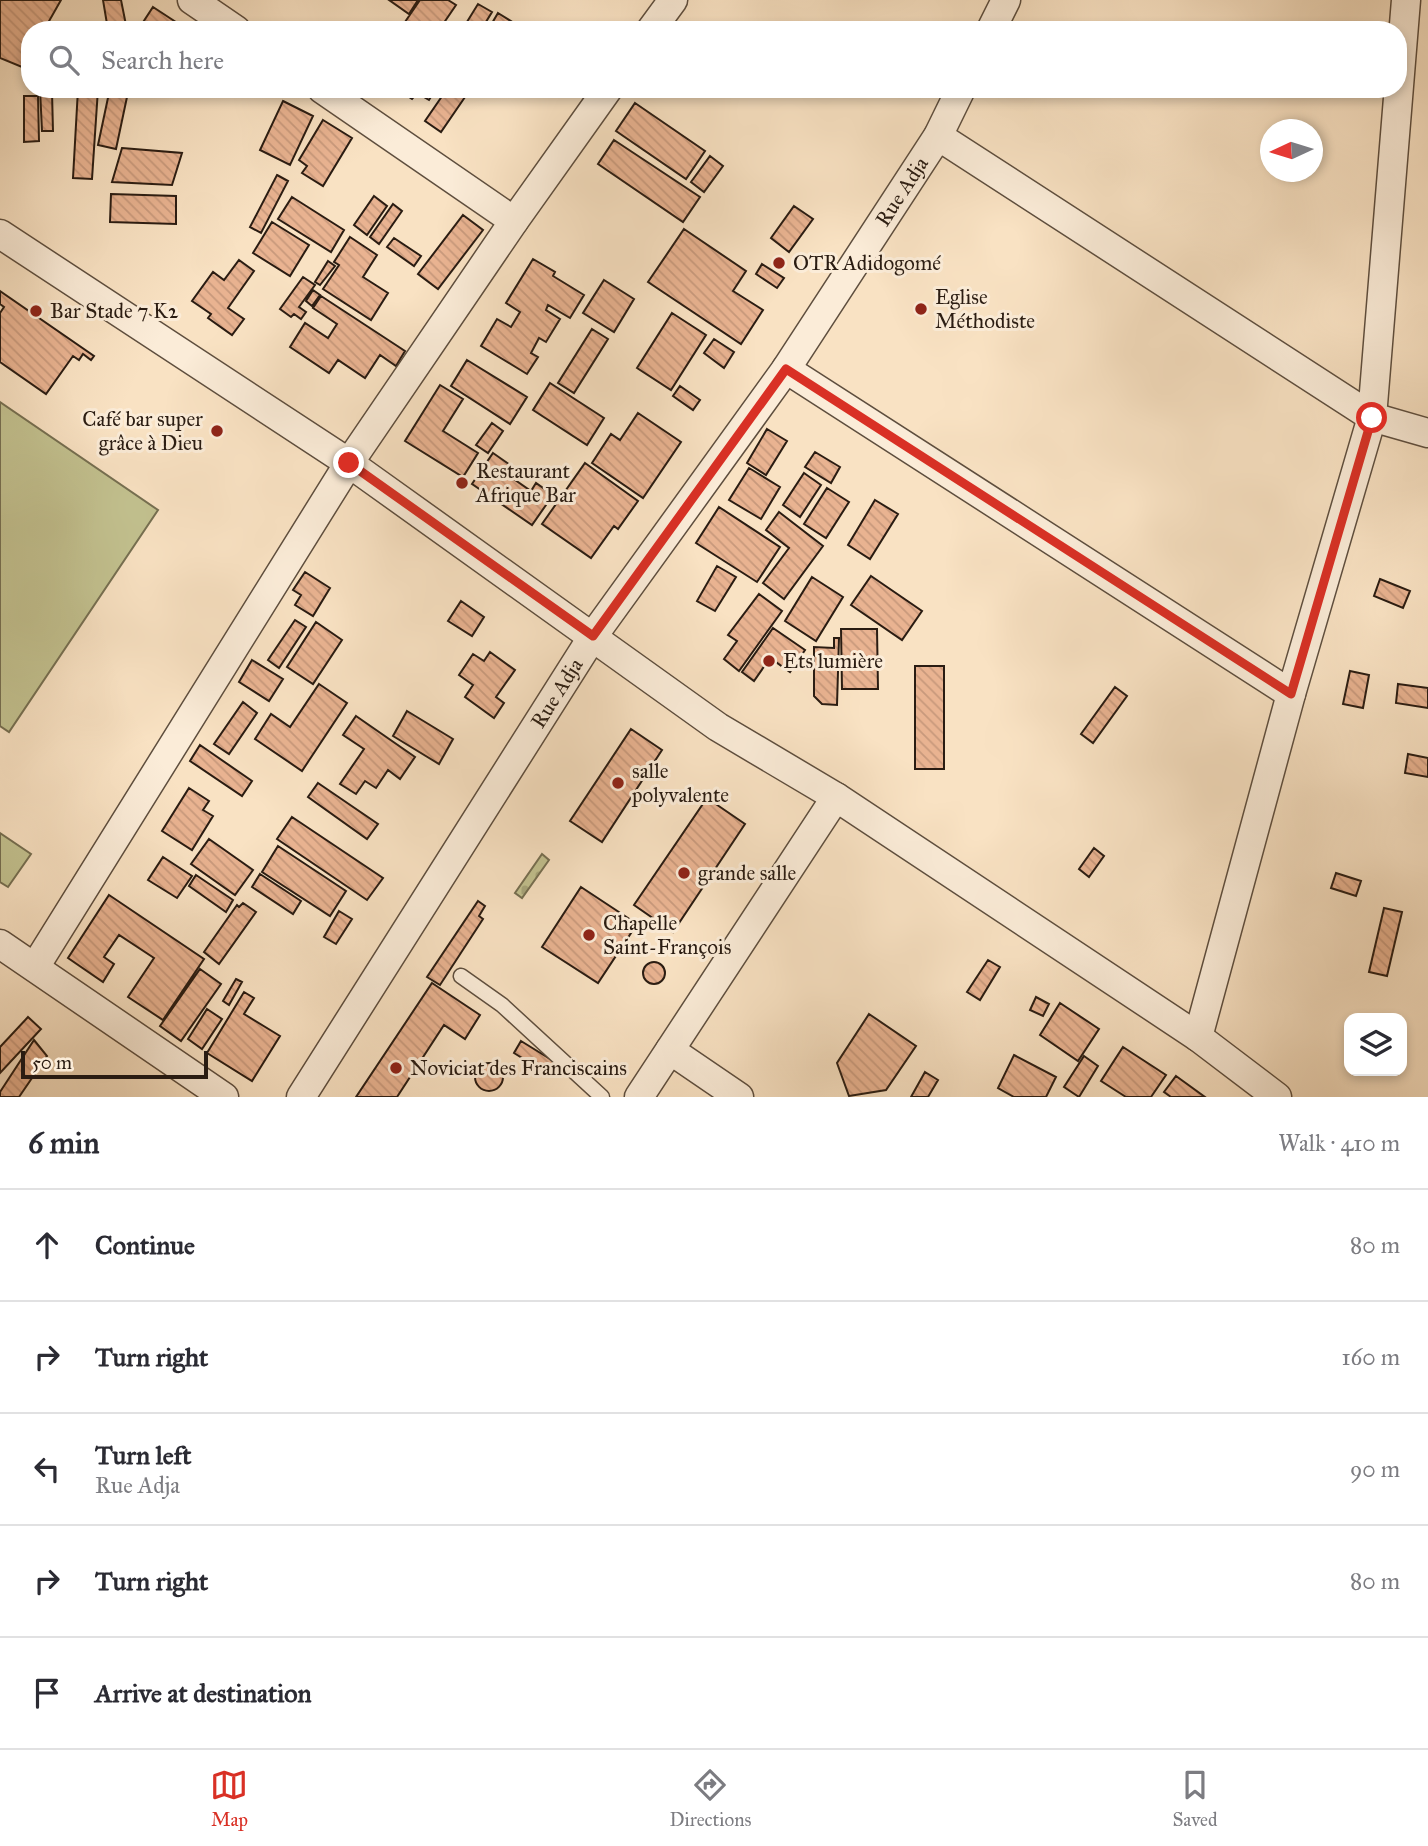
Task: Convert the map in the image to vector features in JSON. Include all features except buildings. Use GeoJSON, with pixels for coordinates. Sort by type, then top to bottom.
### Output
{"type":"FeatureCollection","features":[{"type":"Feature","properties":{"kind":"street"},"geometry":{"type":"LineString","coordinates":[[192,0],[223,21]]}},
{"type":"Feature","properties":{"kind":"street"},"geometry":{"type":"LineString","coordinates":[[658,21],[673,0]]}},
{"type":"Feature","properties":{"kind":"street"},"geometry":{"type":"LineString","coordinates":[[996,21],[1006,0]]}},
{"type":"Feature","properties":{"kind":"street"},"geometry":{"type":"LineString","coordinates":[[1397,21],[1398,3]]}},
{"type":"Feature","properties":{"kind":"street"},"geometry":{"type":"LineString","coordinates":[[335,98],[514,221]]}},
{"type":"Feature","properties":{"kind":"street"},"geometry":{"type":"LineString","coordinates":[[35,967],[349,463],[602,98]]}},
{"type":"Feature","properties":{"kind":"street","name":"Rue Adja"},"geometry":{"type":"LineString","coordinates":[[301,1097],[593,636],[786,369],[938,136],[957,98]]}},
{"type":"Feature","properties":{"kind":"street"},"geometry":{"type":"LineString","coordinates":[[1198,1037],[1291,694],[1372,418],[1392,98]]}},
{"type":"Feature","properties":{"kind":"street"},"geometry":{"type":"LineString","coordinates":[[938,136],[1372,418],[1428,433]]}},
{"type":"Feature","properties":{"kind":"street"},"geometry":{"type":"LineString","coordinates":[[0,234],[349,463],[718,727],[836,797],[1198,1037],[1277,1097]]}},
{"type":"Feature","properties":{"kind":"street"},"geometry":{"type":"LineString","coordinates":[[786,369],[1291,694]]}},
{"type":"Feature","properties":{"kind":"street"},"geometry":{"type":"LineString","coordinates":[[639,1097],[836,797]]}},
{"type":"Feature","properties":{"kind":"street"},"geometry":{"type":"LineString","coordinates":[[0,944],[224,1097]]}},
{"type":"Feature","properties":{"kind":"street"},"geometry":{"type":"LineString","coordinates":[[670,1050],[739,1097]]}},
{"type":"Feature","properties":{"kind":"lane"},"geometry":{"type":"LineString","coordinates":[[461,976],[502,1005],[602,1097]]}},
{"type":"Feature","properties":{"kind":"green space"},"geometry":{"type":"Polygon","coordinates":[[[0,402],[158,510],[9,732],[0,726],[0,402]]]}},
{"type":"Feature","properties":{"kind":"green space"},"geometry":{"type":"Polygon","coordinates":[[[0,833],[31,854],[8,887],[0,882],[0,833]]]}},
{"type":"Feature","properties":{"kind":"green space"},"geometry":{"type":"Polygon","coordinates":[[[542,854],[549,860],[522,898],[515,893],[542,854]]]}},
{"type":"Feature","properties":{"kind":"place","name":"OTR Adidogomé"},"geometry":{"type":"Point","coordinates":[779,263]}},
{"type":"Feature","properties":{"kind":"place","name":"Eglise Méthodiste"},"geometry":{"type":"Point","coordinates":[921,309]}},
{"type":"Feature","properties":{"kind":"place","name":"Bar Stade 7 K2"},"geometry":{"type":"Point","coordinates":[36,311]}},
{"type":"Feature","properties":{"kind":"place","name":"Café bar super grâce à Dieu"},"geometry":{"type":"Point","coordinates":[217,431]}},
{"type":"Feature","properties":{"kind":"place","name":"Restaurant Afrique Bar"},"geometry":{"type":"Point","coordinates":[462,483]}},
{"type":"Feature","properties":{"kind":"place","name":"Ets lumière"},"geometry":{"type":"Point","coordinates":[769,661]}},
{"type":"Feature","properties":{"kind":"place","name":"salle polyvalente"},"geometry":{"type":"Point","coordinates":[618,783]}},
{"type":"Feature","properties":{"kind":"place","name":"grande salle"},"geometry":{"type":"Point","coordinates":[684,873]}},
{"type":"Feature","properties":{"kind":"place","name":"Chapelle Saint-François"},"geometry":{"type":"Point","coordinates":[589,935]}},
{"type":"Feature","properties":{"kind":"place","name":"Noviciat des Franciscains"},"geometry":{"type":"Point","coordinates":[396,1068]}},
{"type":"Feature","properties":{"kind":"route"},"geometry":{"type":"LineString","coordinates":[[349,463],[593,636],[786,369],[1291,694],[1372,418]]}}]}
